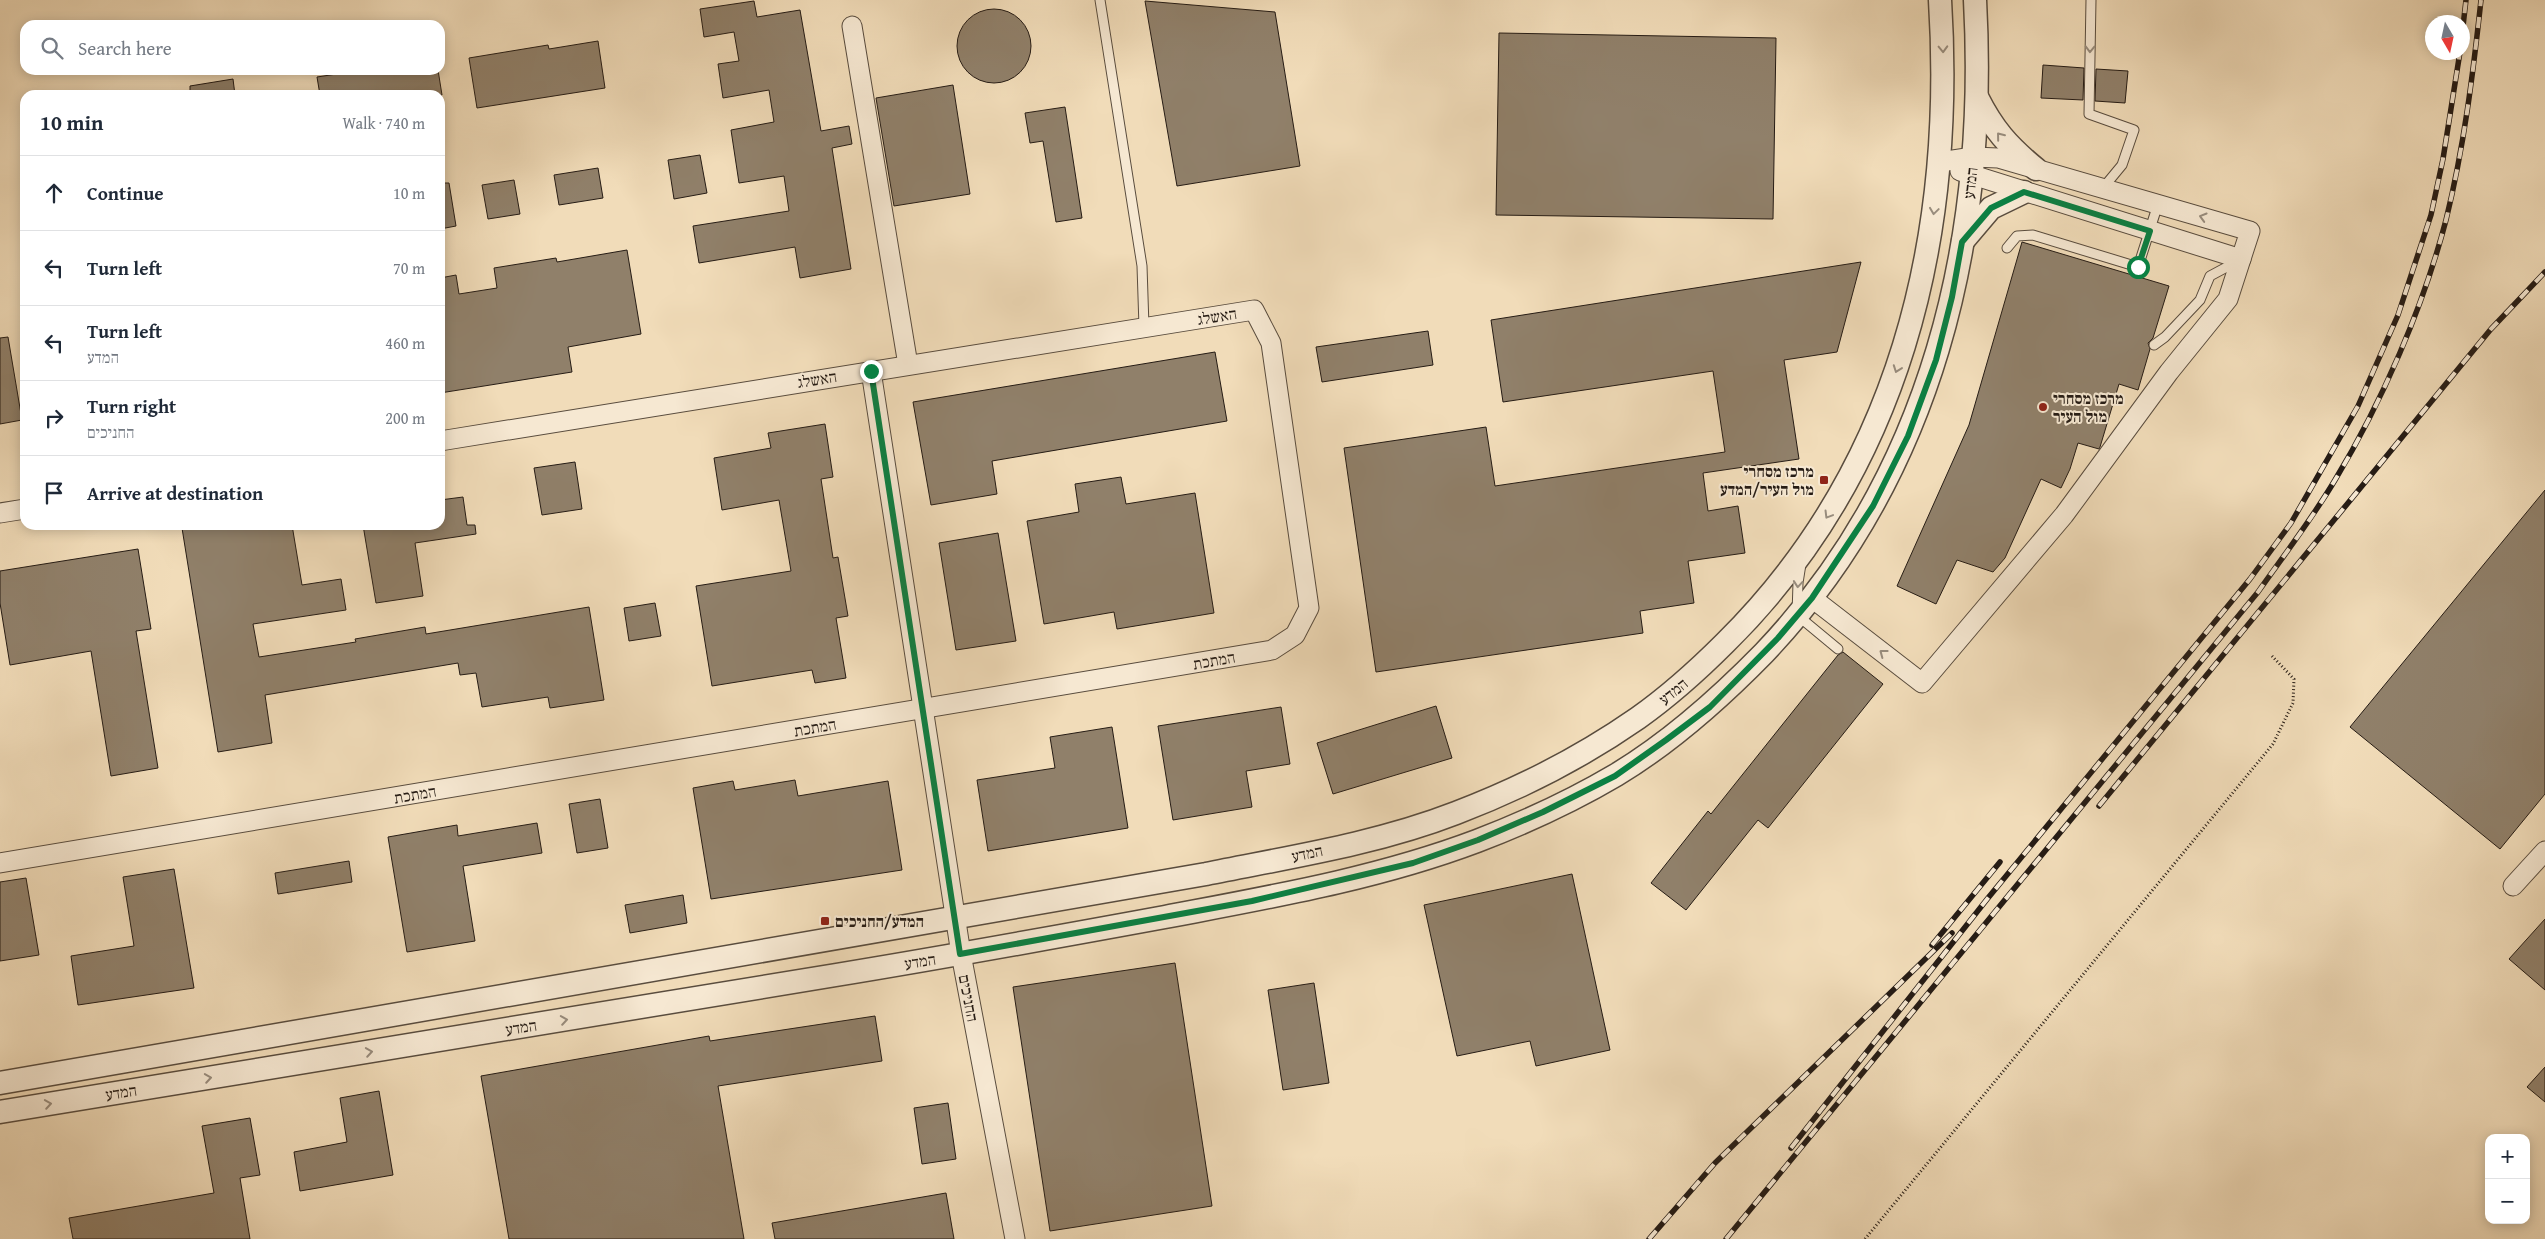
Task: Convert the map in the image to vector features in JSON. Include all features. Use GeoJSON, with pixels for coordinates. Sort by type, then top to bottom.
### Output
{"type":"FeatureCollection","features":[{"type":"Feature","properties":{"kind":"street","name":"המדע"},"geometry":{"type":"LineString","coordinates":[[0,1083],[955,920],[1206,874],[1375,839],[1454,814],[1510,790],[1576,756],[1638,718],[1694,674],[1743,625],[1803,554],[1848,484],[1876,426],[1902,358],[1919,288],[1933,216],[1940,162],[1944,80],[1940,0]]}},
{"type":"Feature","properties":{"kind":"street","name":"המדע"},"geometry":{"type":"LineString","coordinates":[[0,1112],[960,954],[1252,901],[1413,863],[1478,840],[1543,812],[1615,776],[1710,707],[1772,645],[1812,598],[1873,506],[1908,436],[1936,360],[1952,297],[1962,242],[1972,166],[1976,95],[1976,0]]}},
{"type":"Feature","properties":{"kind":"street"},"geometry":{"type":"LineString","coordinates":[[852,26],[908,365]]}},
{"type":"Feature","properties":{"kind":"street"},"geometry":{"type":"LineString","coordinates":[[1976,95],[1991,124],[2003,140],[2036,169]]}},
{"type":"Feature","properties":{"kind":"street"},"geometry":{"type":"LineString","coordinates":[[1812,598],[1922,683],[2064,515],[2169,372],[2228,299],[2250,231],[1998,158],[1972,166]]}},
{"type":"Feature","properties":{"kind":"street"},"geometry":{"type":"LineString","coordinates":[[1940,162],[1972,166],[2024,192],[2241,259]]}},
{"type":"Feature","properties":{"kind":"street"},"geometry":{"type":"LineString","coordinates":[[1962,242],[1991,208],[2024,192]]}},
{"type":"Feature","properties":{"kind":"street","name":"האשלג"},"geometry":{"type":"LineString","coordinates":[[445,440],[1254,310]]}},
{"type":"Feature","properties":{"kind":"street","name":"המתכת"},"geometry":{"type":"LineString","coordinates":[[0,863],[1272,650],[1295,635],[1309,608],[1271,343],[1254,310]]}},
{"type":"Feature","properties":{"kind":"street","name":"החניכים"},"geometry":{"type":"LineString","coordinates":[[871,371],[924,708],[960,954],[1015,1239]]}},
{"type":"Feature","properties":{"kind":"street"},"geometry":{"type":"LineString","coordinates":[[0,513],[20,509]]}},
{"type":"Feature","properties":{"kind":"street"},"geometry":{"type":"LineString","coordinates":[[2513,886],[2545,851]]}},
{"type":"Feature","properties":{"kind":"lane"},"geometry":{"type":"LineString","coordinates":[[1100,0],[1142,266],[1144,327]]}},
{"type":"Feature","properties":{"kind":"lane"},"geometry":{"type":"LineString","coordinates":[[2092,0],[2089,114],[2134,130],[2122,165],[2103,188]]}},
{"type":"Feature","properties":{"kind":"lane"},"geometry":{"type":"LineString","coordinates":[[2007,248],[2017,236],[2033,235],[2138,267],[2158,204]]}},
{"type":"Feature","properties":{"kind":"lane"},"geometry":{"type":"LineString","coordinates":[[2154,345],[2166,337],[2200,300],[2210,276],[2241,259]]}},
{"type":"Feature","properties":{"kind":"lane"},"geometry":{"type":"LineString","coordinates":[[1803,554],[1798,582],[1797,615],[1838,649]]}},
{"type":"Feature","properties":{"kind":"path"},"geometry":{"type":"LineString","coordinates":[[1865,1239],[2273,744],[2293,703],[2294,679],[2272,656]]}},
{"type":"Feature","properties":{"kind":"building"},"geometry":{"type":"Polygon","coordinates":[[[754,1],[757,17],[800,10],[821,131],[849,126],[852,144],[832,148],[851,269],[800,278],[795,247],[699,263],[693,226],[789,211],[784,176],[739,183],[731,130],[774,122],[769,90],[723,98],[718,64],[739,61],[734,32],[704,37],[700,9],[754,1]]]}},
{"type":"Feature","properties":{"kind":"building"},"geometry":{"type":"Polygon","coordinates":[[[1145,1],[1275,12],[1300,166],[1177,186],[1145,1]]]}},
{"type":"Feature","properties":{"kind":"building"},"geometry":{"type":"Polygon","coordinates":[[[994,9],[1015,15],[1025,25],[1031,46],[1025,67],[1015,77],[994,83],[973,77],[963,67],[957,46],[963,25],[973,15],[994,9]]]}},
{"type":"Feature","properties":{"kind":"building"},"geometry":{"type":"Polygon","coordinates":[[[1499,33],[1776,38],[1773,219],[1496,215],[1499,33]]]}},
{"type":"Feature","properties":{"kind":"building"},"geometry":{"type":"Polygon","coordinates":[[[598,41],[605,88],[477,108],[469,58],[548,45],[549,49],[598,41]]]}},
{"type":"Feature","properties":{"kind":"building"},"geometry":{"type":"Polygon","coordinates":[[[2043,65],[2084,68],[2083,100],[2041,98],[2043,65]]]}},
{"type":"Feature","properties":{"kind":"building"},"geometry":{"type":"Polygon","coordinates":[[[2096,69],[2128,71],[2125,103],[2095,101],[2096,69]]]}},
{"type":"Feature","properties":{"kind":"building"},"geometry":{"type":"Polygon","coordinates":[[[330,75],[439,75],[441,90],[319,90],[317,77],[330,75]]]}},
{"type":"Feature","properties":{"kind":"building"},"geometry":{"type":"Polygon","coordinates":[[[233,79],[234,90],[190,90],[190,86],[233,79]]]}},
{"type":"Feature","properties":{"kind":"building"},"geometry":{"type":"Polygon","coordinates":[[[953,85],[970,194],[894,206],[876,98],[953,85]]]}},
{"type":"Feature","properties":{"kind":"building"},"geometry":{"type":"Polygon","coordinates":[[[1065,107],[1082,218],[1056,222],[1043,141],[1030,143],[1025,113],[1065,107]]]}},
{"type":"Feature","properties":{"kind":"building"},"geometry":{"type":"Polygon","coordinates":[[[700,155],[707,193],[674,199],[668,160],[700,155]]]}},
{"type":"Feature","properties":{"kind":"building"},"geometry":{"type":"Polygon","coordinates":[[[598,168],[603,198],[559,205],[554,175],[598,168]]]}},
{"type":"Feature","properties":{"kind":"building"},"geometry":{"type":"Polygon","coordinates":[[[514,180],[520,214],[488,219],[482,185],[514,180]]]}},
{"type":"Feature","properties":{"kind":"building"},"geometry":{"type":"Polygon","coordinates":[[[445,183],[449,183],[456,226],[445,228],[445,183]]]}},
{"type":"Feature","properties":{"kind":"building","name":"מרכז מסחרי מול העיר"},"geometry":{"type":"Polygon","coordinates":[[[2022,242],[2169,286],[2153,338],[2148,343],[2150,349],[2138,390],[2119,384],[2099,449],[2078,443],[2070,469],[2061,488],[2041,479],[2005,558],[1993,572],[1957,560],[1936,604],[1897,586],[1969,425],[2022,242]]]}},
{"type":"Feature","properties":{"kind":"building"},"geometry":{"type":"Polygon","coordinates":[[[627,250],[641,334],[568,347],[572,372],[445,392],[445,277],[456,275],[459,294],[497,288],[494,268],[556,258],[557,262],[627,250]]]}},
{"type":"Feature","properties":{"kind":"building"},"geometry":{"type":"Polygon","coordinates":[[[1861,262],[1837,352],[1784,360],[1799,459],[1703,473],[1708,511],[1738,506],[1745,553],[1688,561],[1694,603],[1640,611],[1643,633],[1376,672],[1344,448],[1486,427],[1495,486],[1725,452],[1713,371],[1503,402],[1491,320],[1861,262]]]}},
{"type":"Feature","properties":{"kind":"building"},"geometry":{"type":"Polygon","coordinates":[[[1428,331],[1433,365],[1322,382],[1316,347],[1428,331]]]}},
{"type":"Feature","properties":{"kind":"building"},"geometry":{"type":"Polygon","coordinates":[[[8,337],[20,408],[20,420],[0,424],[0,338],[8,337]]]}},
{"type":"Feature","properties":{"kind":"building"},"geometry":{"type":"Polygon","coordinates":[[[1215,352],[1227,421],[992,461],[997,494],[931,505],[913,402],[1215,352]]]}},
{"type":"Feature","properties":{"kind":"building"},"geometry":{"type":"Polygon","coordinates":[[[825,424],[833,477],[821,479],[833,558],[838,557],[848,616],[836,618],[846,678],[815,683],[812,670],[712,686],[696,586],[791,571],[779,500],[722,510],[714,458],[771,448],[768,433],[825,424]]]}},
{"type":"Feature","properties":{"kind":"building"},"geometry":{"type":"Polygon","coordinates":[[[575,462],[582,509],[542,515],[534,468],[575,462]]]}},
{"type":"Feature","properties":{"kind":"building"},"geometry":{"type":"Polygon","coordinates":[[[1121,477],[1126,504],[1195,493],[1214,613],[1117,629],[1114,612],[1044,624],[1027,521],[1079,512],[1075,484],[1121,477]]]}},
{"type":"Feature","properties":{"kind":"building"},"geometry":{"type":"Polygon","coordinates":[[[2545,490],[2545,794],[2500,849],[2350,727],[2545,490]]]}},
{"type":"Feature","properties":{"kind":"building"},"geometry":{"type":"Polygon","coordinates":[[[463,497],[467,525],[475,525],[476,534],[415,543],[423,596],[376,603],[364,530],[445,530],[445,499],[463,497]]]}},
{"type":"Feature","properties":{"kind":"building"},"geometry":{"type":"Polygon","coordinates":[[[182,530],[293,530],[302,585],[341,579],[346,610],[253,624],[259,657],[356,642],[355,639],[425,627],[426,634],[589,607],[604,700],[550,708],[548,697],[482,707],[476,673],[460,675],[458,663],[265,695],[272,743],[218,752],[182,530]]]}},
{"type":"Feature","properties":{"kind":"building"},"geometry":{"type":"Polygon","coordinates":[[[998,533],[1016,641],[956,650],[939,543],[998,533]]]}},
{"type":"Feature","properties":{"kind":"building"},"geometry":{"type":"Polygon","coordinates":[[[138,549],[151,629],[136,631],[158,768],[111,776],[91,651],[10,665],[0,603],[0,571],[138,549]]]}},
{"type":"Feature","properties":{"kind":"building"},"geometry":{"type":"Polygon","coordinates":[[[655,603],[661,636],[629,641],[624,608],[655,603]]]}},
{"type":"Feature","properties":{"kind":"building"},"geometry":{"type":"Polygon","coordinates":[[[1843,652],[1883,684],[1768,828],[1758,820],[1686,910],[1651,883],[1708,811],[1711,814],[1838,655],[1843,652]]]}},
{"type":"Feature","properties":{"kind":"building"},"geometry":{"type":"Polygon","coordinates":[[[1436,706],[1452,758],[1333,794],[1317,743],[1436,706]]]}},
{"type":"Feature","properties":{"kind":"building"},"geometry":{"type":"Polygon","coordinates":[[[1281,707],[1290,764],[1246,771],[1252,807],[1173,820],[1158,726],[1281,707]]]}},
{"type":"Feature","properties":{"kind":"building"},"geometry":{"type":"Polygon","coordinates":[[[1112,727],[1128,828],[988,851],[977,780],[1055,768],[1050,737],[1112,727]]]}},
{"type":"Feature","properties":{"kind":"building"},"geometry":{"type":"Polygon","coordinates":[[[795,780],[798,796],[888,781],[902,870],[711,899],[693,788],[733,781],[735,790],[795,780]]]}},
{"type":"Feature","properties":{"kind":"building"},"geometry":{"type":"Polygon","coordinates":[[[600,799],[608,848],[577,853],[569,804],[600,799]]]}},
{"type":"Feature","properties":{"kind":"building"},"geometry":{"type":"Polygon","coordinates":[[[537,823],[542,853],[463,866],[475,941],[407,952],[388,837],[457,825],[458,836],[537,823]]]}},
{"type":"Feature","properties":{"kind":"building"},"geometry":{"type":"Polygon","coordinates":[[[349,861],[352,882],[278,894],[275,873],[349,861]]]}},
{"type":"Feature","properties":{"kind":"building"},"geometry":{"type":"Polygon","coordinates":[[[174,869],[194,988],[78,1005],[71,956],[134,946],[123,877],[174,869]]]}},
{"type":"Feature","properties":{"kind":"building"},"geometry":{"type":"Polygon","coordinates":[[[1572,874],[1610,1050],[1536,1066],[1530,1041],[1457,1056],[1424,905],[1572,874]]]}},
{"type":"Feature","properties":{"kind":"building"},"geometry":{"type":"Polygon","coordinates":[[[26,878],[39,955],[0,961],[0,882],[26,878]]]}},
{"type":"Feature","properties":{"kind":"building"},"geometry":{"type":"Polygon","coordinates":[[[683,895],[687,923],[630,933],[625,905],[683,895]]]}},
{"type":"Feature","properties":{"kind":"building"},"geometry":{"type":"Polygon","coordinates":[[[2545,919],[2545,990],[2509,959],[2545,919]]]}},
{"type":"Feature","properties":{"kind":"building"},"geometry":{"type":"Polygon","coordinates":[[[1175,963],[1212,1206],[1050,1231],[1013,987],[1175,963]]]}},
{"type":"Feature","properties":{"kind":"building"},"geometry":{"type":"Polygon","coordinates":[[[1314,983],[1329,1083],[1283,1090],[1268,990],[1314,983]]]}},
{"type":"Feature","properties":{"kind":"building"},"geometry":{"type":"Polygon","coordinates":[[[875,1016],[882,1061],[718,1086],[744,1239],[509,1239],[481,1076],[709,1036],[710,1041],[875,1016]]]}},
{"type":"Feature","properties":{"kind":"building"},"geometry":{"type":"Polygon","coordinates":[[[2545,1067],[2545,1102],[2527,1087],[2545,1067]]]}},
{"type":"Feature","properties":{"kind":"building"},"geometry":{"type":"Polygon","coordinates":[[[379,1091],[393,1175],[300,1191],[294,1152],[347,1142],[340,1098],[379,1091]]]}},
{"type":"Feature","properties":{"kind":"building"},"geometry":{"type":"Polygon","coordinates":[[[948,1103],[956,1159],[922,1164],[914,1108],[948,1103]]]}},
{"type":"Feature","properties":{"kind":"building"},"geometry":{"type":"Polygon","coordinates":[[[250,1118],[260,1175],[240,1178],[250,1239],[73,1239],[69,1218],[214,1193],[202,1126],[250,1118]]]}},
{"type":"Feature","properties":{"kind":"building"},"geometry":{"type":"Polygon","coordinates":[[[946,1193],[954,1239],[775,1239],[772,1223],[946,1193]]]}},
{"type":"Feature","properties":{"kind":"railway"},"geometry":{"type":"LineString","coordinates":[[2464,15],[2466,0]]}},
{"type":"Feature","properties":{"kind":"railway"},"geometry":{"type":"LineString","coordinates":[[1726,1239],[2258,592],[2335,480],[2369,419],[2400,354],[2437,253],[2446,220],[2463,138],[2481,0]]}},
{"type":"Feature","properties":{"kind":"railway"},"geometry":{"type":"LineString","coordinates":[[1791,1148],[1988,898],[2250,579],[2291,523],[2358,406],[2398,315],[2431,215],[2443,159],[2459,60]]}},
{"type":"Feature","properties":{"kind":"railway"},"geometry":{"type":"LineString","coordinates":[[2099,806],[2491,329],[2545,272]]}},
{"type":"Feature","properties":{"kind":"railway"},"geometry":{"type":"LineString","coordinates":[[1932,945],[2000,862]]}},
{"type":"Feature","properties":{"kind":"railway"},"geometry":{"type":"LineString","coordinates":[[1649,1239],[1715,1163],[1952,933]]}},
{"type":"Feature","properties":{"kind":"place","name":"מרכז מסחרי מול העיר"},"geometry":{"type":"Point","coordinates":[2043,407]}},
{"type":"Feature","properties":{"kind":"place","name":"מרכז מסחרי מול העיר/המדע"},"geometry":{"type":"Point","coordinates":[1824,480]}},
{"type":"Feature","properties":{"kind":"place","name":"המדע/החניכים"},"geometry":{"type":"Point","coordinates":[825,921]}},
{"type":"Feature","properties":{"kind":"route"},"geometry":{"type":"LineString","coordinates":[[871,371],[924,708],[960,954],[1252,901],[1413,863],[1478,840],[1543,812],[1615,776],[1710,707],[1778,638],[1812,598],[1873,506],[1908,436],[1936,360],[1952,297],[1962,242],[1991,208],[2024,192],[2150,231],[2138,267]]}}]}
